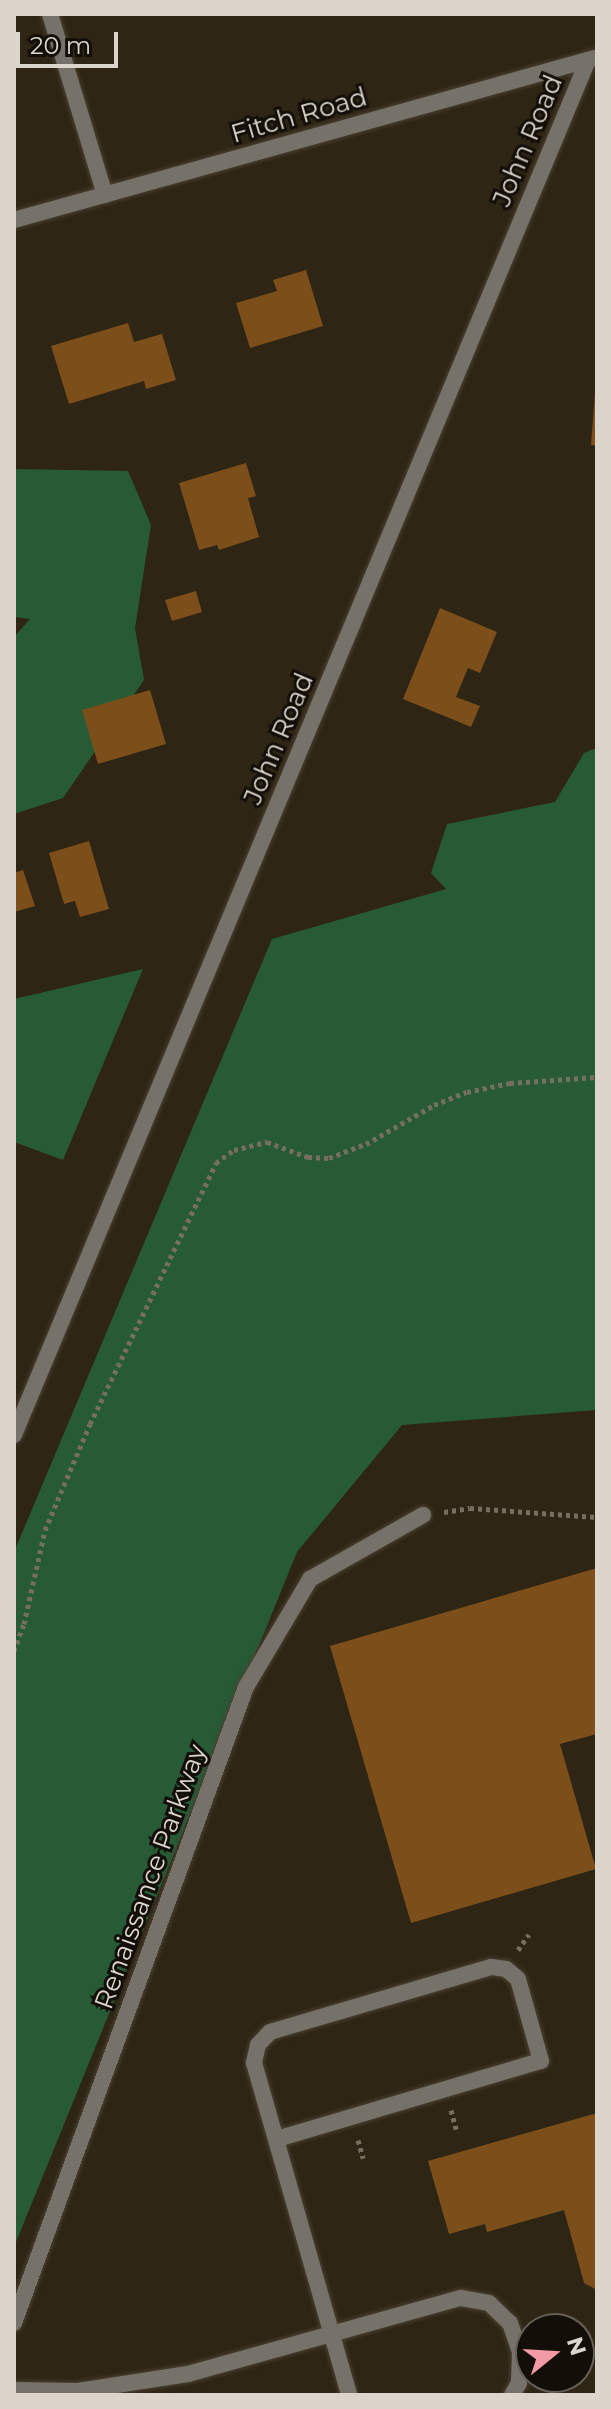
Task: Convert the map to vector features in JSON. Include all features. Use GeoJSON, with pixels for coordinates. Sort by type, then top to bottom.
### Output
{"type":"FeatureCollection","features":[{"type":"Feature","properties":{"kind":"street"},"geometry":{"type":"LineString","coordinates":[[50,14],[105,195]]}},
{"type":"Feature","properties":{"kind":"street","name":"Fitch Road"},"geometry":{"type":"LineString","coordinates":[[14,220],[592,59]]}},
{"type":"Feature","properties":{"kind":"street","name":"John Road"},"geometry":{"type":"LineString","coordinates":[[14,1435],[592,59]]}},
{"type":"Feature","properties":{"kind":"street","name":"Renaissance Parkway"},"geometry":{"type":"LineString","coordinates":[[14,2323],[246,1687],[310,1579],[423,1515]]}},
{"type":"Feature","properties":{"kind":"street"},"geometry":{"type":"LineString","coordinates":[[277,2139],[541,2061],[518,1979],[506,1969],[491,1967],[270,2032],[258,2045],[254,2063],[346,2394]]}},
{"type":"Feature","properties":{"kind":"street"},"geometry":{"type":"LineString","coordinates":[[14,2390],[78,2391],[188,2374],[461,2298],[489,2303],[510,2323],[520,2352],[519,2383],[512,2395]]}},
{"type":"Feature","properties":{"kind":"path"},"geometry":{"type":"LineString","coordinates":[[14,1651],[24,1624],[45,1530],[90,1424],[216,1163],[234,1150],[267,1142],[308,1157],[329,1158],[366,1144],[434,1105],[467,1092],[510,1083],[597,1077]]}},
{"type":"Feature","properties":{"kind":"path"},"geometry":{"type":"LineString","coordinates":[[423,1515],[470,1508],[597,1517]]}},
{"type":"Feature","properties":{"kind":"green space"},"geometry":{"type":"Polygon","coordinates":[[[14,469],[128,471],[151,525],[135,628],[144,680],[63,798],[14,814],[14,637],[30,619],[14,617],[14,469]]]}},
{"type":"Feature","properties":{"kind":"green space"},"geometry":{"type":"Polygon","coordinates":[[[597,748],[597,1410],[402,1425],[297,1552],[14,2247],[14,1552],[272,939],[446,889],[431,873],[447,824],[555,802],[584,753],[597,748]]]}},
{"type":"Feature","properties":{"kind":"green space"},"geometry":{"type":"Polygon","coordinates":[[[143,969],[63,1160],[14,1142],[14,999],[143,969]]]}},
{"type":"Feature","properties":{"kind":"building"},"geometry":{"type":"Polygon","coordinates":[[[306,270],[323,326],[250,348],[236,303],[277,291],[273,280],[306,270]]]}},
{"type":"Feature","properties":{"kind":"building"},"geometry":{"type":"Polygon","coordinates":[[[128,323],[134,342],[162,334],[176,380],[146,389],[144,381],[69,404],[51,346],[128,323]]]}},
{"type":"Feature","properties":{"kind":"building"},"geometry":{"type":"Polygon","coordinates":[[[597,392],[597,446],[591,445],[597,392]]]}},
{"type":"Feature","properties":{"kind":"building"},"geometry":{"type":"Polygon","coordinates":[[[246,463],[256,496],[248,498],[259,537],[219,550],[217,545],[199,550],[179,483],[246,463]]]}},
{"type":"Feature","properties":{"kind":"building"},"geometry":{"type":"Polygon","coordinates":[[[196,591],[202,612],[172,621],[165,600],[196,591]]]}},
{"type":"Feature","properties":{"kind":"building"},"geometry":{"type":"Polygon","coordinates":[[[440,608],[497,632],[480,673],[468,668],[456,697],[480,706],[471,727],[403,699],[440,608]]]}},
{"type":"Feature","properties":{"kind":"building"},"geometry":{"type":"Polygon","coordinates":[[[150,690],[166,744],[98,764],[82,710],[150,690]]]}},
{"type":"Feature","properties":{"kind":"building"},"geometry":{"type":"Polygon","coordinates":[[[89,841],[109,909],[80,917],[75,901],[64,904],[49,853],[89,841]]]}},
{"type":"Feature","properties":{"kind":"building"},"geometry":{"type":"Polygon","coordinates":[[[23,870],[35,906],[14,912],[14,873],[23,870]]]}},
{"type":"Feature","properties":{"kind":"building"},"geometry":{"type":"Polygon","coordinates":[[[597,1568],[597,1734],[560,1744],[596,1869],[411,1923],[330,1646],[597,1568]]]}},
{"type":"Feature","properties":{"kind":"building"},"geometry":{"type":"Polygon","coordinates":[[[597,2113],[597,2290],[584,2283],[564,2210],[487,2232],[485,2224],[449,2234],[428,2161],[597,2113]]]}}]}
